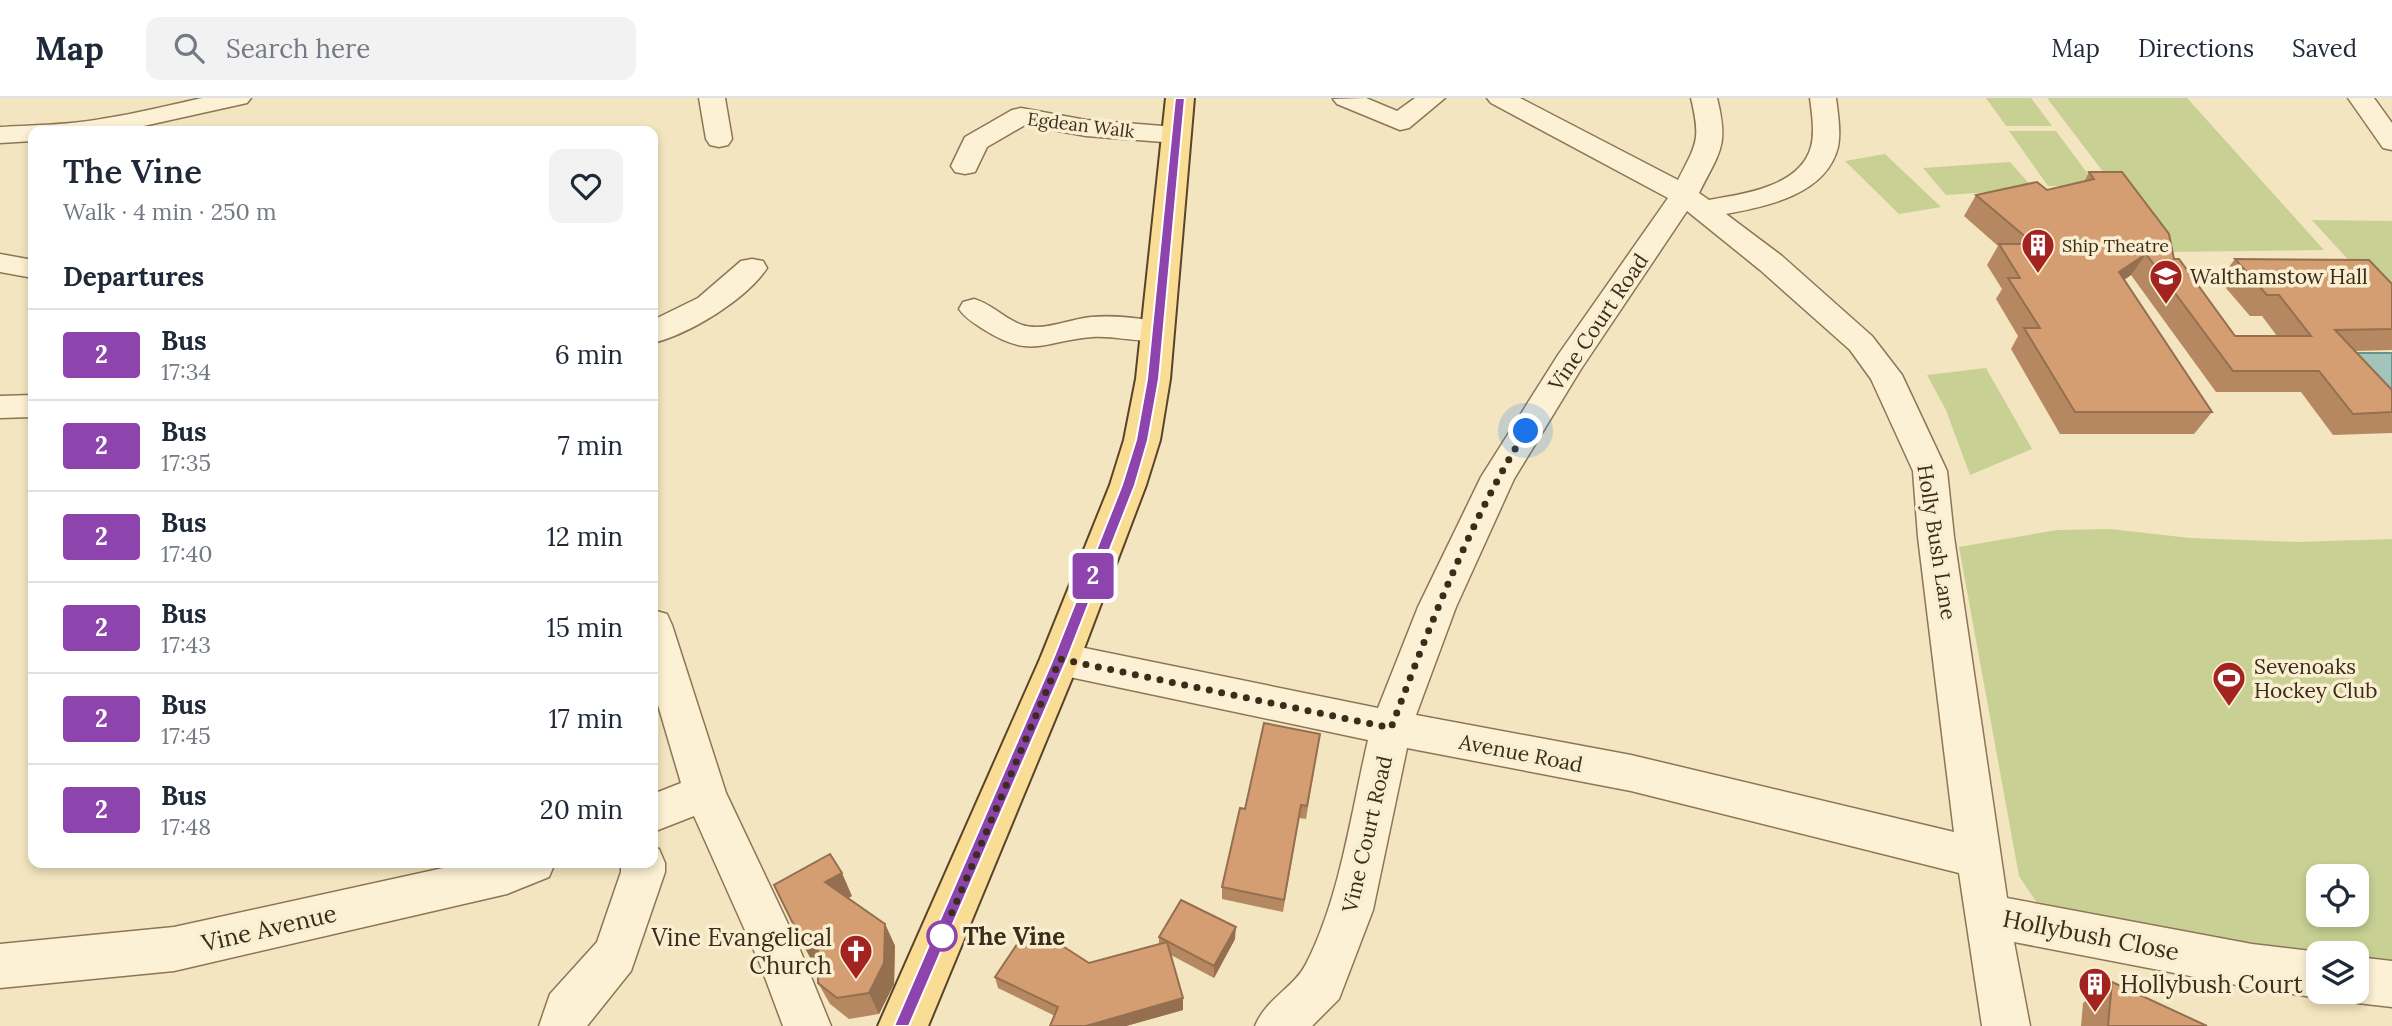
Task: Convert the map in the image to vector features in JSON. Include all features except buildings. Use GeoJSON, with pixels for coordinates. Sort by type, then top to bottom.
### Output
{"type":"FeatureCollection","features":[{"type":"Feature","properties":{"kind":"main road"},"geometry":{"type":"LineString","coordinates":[[903,1026],[1060,659],[1128,485],[1142,440],[1153,379],[1180,98]]}},
{"type":"Feature","properties":{"kind":"street"},"geometry":{"type":"LineString","coordinates":[[79,126],[238,98]]}},
{"type":"Feature","properties":{"kind":"street"},"geometry":{"type":"LineString","coordinates":[[1346,99],[1401,122],[1432,98]]}},
{"type":"Feature","properties":{"kind":"street","name":"Holly Bush Lane"},"geometry":{"type":"LineString","coordinates":[[1500,98],[1693,202],[1770,263],[1861,343],[1886,375],[1930,471],[1979,858],[2006,1026]]}},
{"type":"Feature","properties":{"kind":"street","name":"Vine Court Road"},"geometry":{"type":"LineString","coordinates":[[1279,1026],[1322,984],[1351,910],[1391,728],[1437,607],[1497,477],[1569,363],[1693,202],[1710,144],[1710,122],[1704,98]]}},
{"type":"Feature","properties":{"kind":"street"},"geometry":{"type":"LineString","coordinates":[[1693,202],[1773,194],[1814,169],[1824,149],[1822,98]]}},
{"type":"Feature","properties":{"kind":"street"},"geometry":{"type":"LineString","coordinates":[[2361,98],[2392,142]]}},
{"type":"Feature","properties":{"kind":"street"},"geometry":{"type":"LineString","coordinates":[[706,105],[719,139]]}},
{"type":"Feature","properties":{"kind":"street","name":"Egdean Walk"},"geometry":{"type":"LineString","coordinates":[[965,166],[975,143],[1021,116],[1086,128],[1176,135]]}},
{"type":"Feature","properties":{"kind":"street"},"geometry":{"type":"LineString","coordinates":[[0,135],[28,133]]}},
{"type":"Feature","properties":{"kind":"street"},"geometry":{"type":"LineString","coordinates":[[0,263],[28,269]]}},
{"type":"Feature","properties":{"kind":"street"},"geometry":{"type":"LineString","coordinates":[[658,330],[709,305],[752,268]]}},
{"type":"Feature","properties":{"kind":"street"},"geometry":{"type":"LineString","coordinates":[[982,326],[1042,337],[1092,327],[1156,331]]}},
{"type":"Feature","properties":{"kind":"street"},"geometry":{"type":"LineString","coordinates":[[0,407],[28,406]]}},
{"type":"Feature","properties":{"kind":"street"},"geometry":{"type":"LineString","coordinates":[[658,641],[705,793],[782,961],[807,1026]]}},
{"type":"Feature","properties":{"kind":"street","name":"Avenue Road"},"geometry":{"type":"LineString","coordinates":[[1060,659],[1391,728],[1630,773],[1979,858]]}},
{"type":"Feature","properties":{"kind":"street"},"geometry":{"type":"LineString","coordinates":[[658,811],[705,793]]}},
{"type":"Feature","properties":{"kind":"street","name":"Vine Avenue"},"geometry":{"type":"LineString","coordinates":[[0,966],[174,949],[507,874],[521,868]]}},
{"type":"Feature","properties":{"kind":"street"},"geometry":{"type":"LineString","coordinates":[[563,1026],[567,1011],[615,955],[643,868]]}},
{"type":"Feature","properties":{"kind":"street","name":"Hollybush Close"},"geometry":{"type":"LineString","coordinates":[[1987,915],[2252,966],[2306,973]]}},
{"type":"Feature","properties":{"kind":"street"},"geometry":{"type":"LineString","coordinates":[[2369,981],[2392,984]]}},
{"type":"Feature","properties":{"kind":"green space"},"geometry":{"type":"Polygon","coordinates":[[[1986,98],[2031,98],[2052,126],[2006,126],[1986,98]]]}},
{"type":"Feature","properties":{"kind":"green space"},"geometry":{"type":"Polygon","coordinates":[[[2047,98],[2187,98],[2324,250],[2164,252],[2047,98]]]}},
{"type":"Feature","properties":{"kind":"green space"},"geometry":{"type":"Polygon","coordinates":[[[2009,131],[2056,131],[2097,186],[2048,186],[2009,131]]]}},
{"type":"Feature","properties":{"kind":"green space"},"geometry":{"type":"Polygon","coordinates":[[[1885,154],[1941,207],[1899,214],[1845,161],[1885,154]]]}},
{"type":"Feature","properties":{"kind":"green space"},"geometry":{"type":"Polygon","coordinates":[[[2010,162],[2034,189],[1946,195],[1923,168],[2010,162]]]}},
{"type":"Feature","properties":{"kind":"green space"},"geometry":{"type":"Polygon","coordinates":[[[2312,220],[2392,221],[2392,308],[2312,220]]]}},
{"type":"Feature","properties":{"kind":"green space"},"geometry":{"type":"Polygon","coordinates":[[[1986,368],[2032,449],[1970,475],[1946,410],[1927,375],[1986,368]]]}},
{"type":"Feature","properties":{"kind":"green space"},"geometry":{"type":"Polygon","coordinates":[[[2110,529],[2190,538],[2298,542],[2392,539],[2392,966],[2369,963],[2369,941],[2306,941],[2306,953],[2056,915],[2037,903],[2019,876],[1959,547],[2057,530],[2110,529]]]}},
{"type":"Feature","properties":{"kind":"water"},"geometry":{"type":"Polygon","coordinates":[[[2351,353],[2392,353],[2392,401],[2351,353]]]}},
{"type":"Feature","properties":{"kind":"bus line","name":"2"},"geometry":{"type":"LineString","coordinates":[[903,1026],[1060,659],[1128,485],[1142,440],[1153,379],[1180,98]]}},
{"type":"Feature","properties":{"kind":"place","name":"Ship Theatre"},"geometry":{"type":"Point","coordinates":[2038,275]}},
{"type":"Feature","properties":{"kind":"place","name":"Walthamstow Hall"},"geometry":{"type":"Point","coordinates":[2166,306]}},
{"type":"Feature","properties":{"kind":"place","name":"Sevenoaks Hockey Club"},"geometry":{"type":"Point","coordinates":[2229,708]}},
{"type":"Feature","properties":{"kind":"place","name":"The Vine"},"geometry":{"type":"Point","coordinates":[942,936]}},
{"type":"Feature","properties":{"kind":"place","name":"Vine Evangelical Church"},"geometry":{"type":"Point","coordinates":[856,981]}},
{"type":"Feature","properties":{"kind":"place","name":"Hollybush Court"},"geometry":{"type":"Point","coordinates":[2095,1014]}},
{"type":"Feature","properties":{"kind":"route"},"geometry":{"type":"LineString","coordinates":[[942,936],[1060,659],[1391,728],[1437,607],[1497,477],[1526,431]]}}]}
